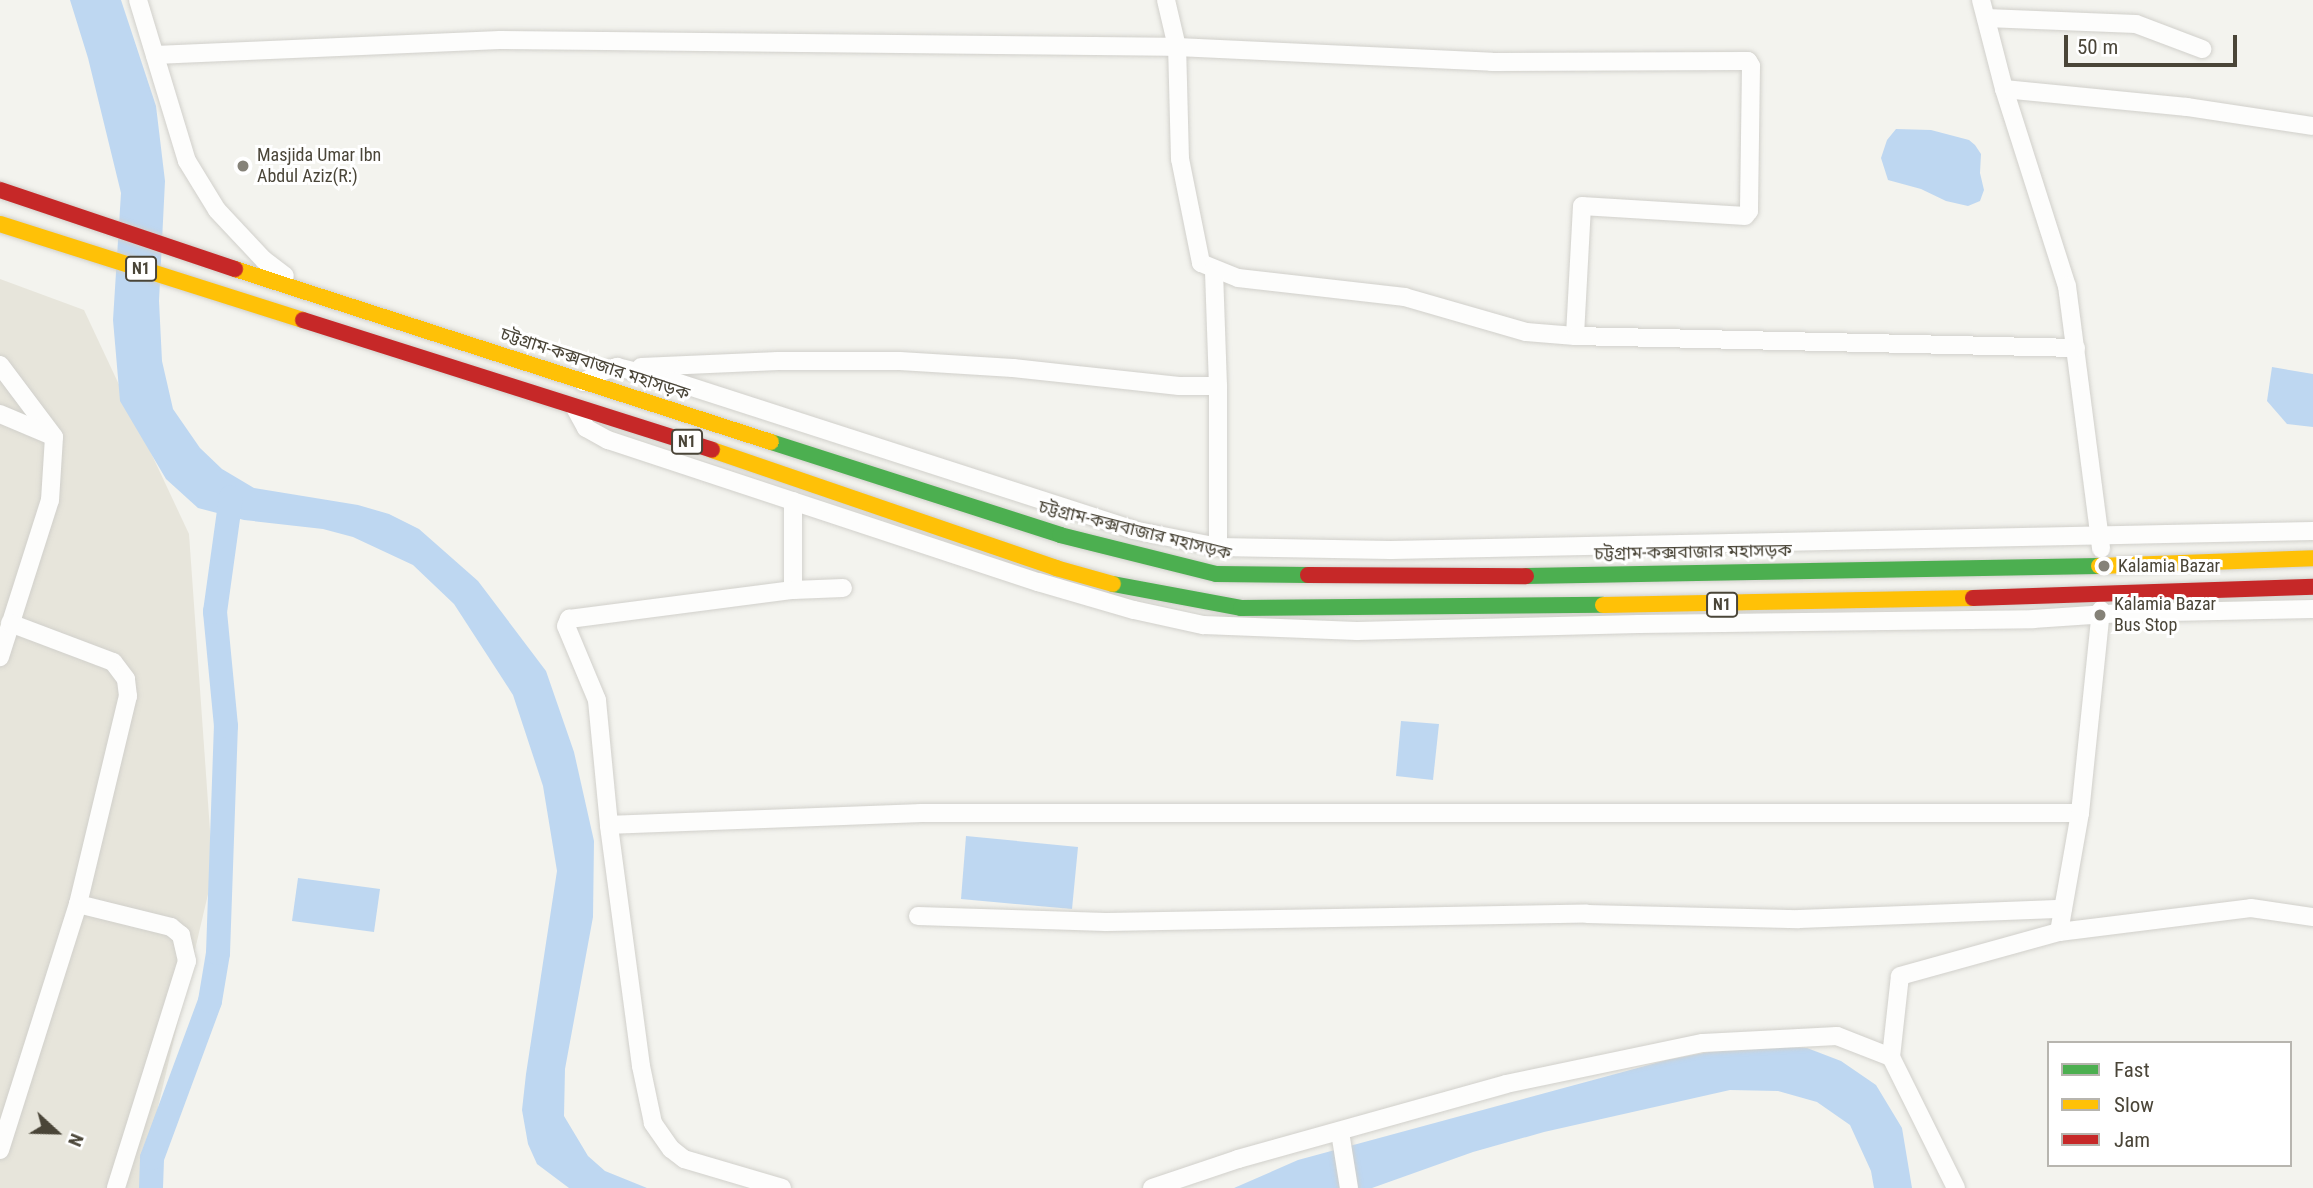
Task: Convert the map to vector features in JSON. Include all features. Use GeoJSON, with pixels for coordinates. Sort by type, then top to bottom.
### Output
{"type":"FeatureCollection","features":[{"type":"Feature","properties":{"kind":"highway","name":"চট্টগ্রাম-কক্সবাজার মহাসড়ক"},"geometry":{"type":"LineString","coordinates":[[0,190],[307,293],[1019,521],[1216,574],[1267,577],[2104,566],[2313,558]]}},
{"type":"Feature","properties":{"kind":"highway","name":"N1"},"geometry":{"type":"LineString","coordinates":[[0,224],[883,507],[1056,568],[1133,590],[1241,608],[1808,604],[2313,587]]}},
{"type":"Feature","properties":{"kind":"street"},"geometry":{"type":"LineString","coordinates":[[138,0],[187,161],[217,210],[264,260],[307,293]]}},
{"type":"Feature","properties":{"kind":"street"},"geometry":{"type":"LineString","coordinates":[[1166,0],[1177,47],[1180,159],[1201,263],[1238,278],[1405,297],[1526,332],[1575,336],[2076,348]]}},
{"type":"Feature","properties":{"kind":"street"},"geometry":{"type":"LineString","coordinates":[[1982,0],[2004,89],[2067,286],[2101,544]]}},
{"type":"Feature","properties":{"kind":"street"},"geometry":{"type":"LineString","coordinates":[[1986,18],[2136,24],[2203,49]]}},
{"type":"Feature","properties":{"kind":"street"},"geometry":{"type":"LineString","coordinates":[[155,55],[500,40],[1177,47],[1492,62],[1750,62],[1748,215],[1583,206],[1575,336]]}},
{"type":"Feature","properties":{"kind":"street"},"geometry":{"type":"LineString","coordinates":[[2004,89],[2187,107],[2313,126]]}},
{"type":"Feature","properties":{"kind":"street"},"geometry":{"type":"LineString","coordinates":[[1214,268],[1218,386],[1218,547]]}},
{"type":"Feature","properties":{"kind":"street"},"geometry":{"type":"LineString","coordinates":[[1218,386],[1179,386],[1013,368],[900,361],[778,362],[617,368],[583,381],[574,407],[586,428],[608,440],[897,536],[1134,610],[1203,625],[1291,630],[2033,619],[2100,613],[2313,609]]}},
{"type":"Feature","properties":{"kind":"street"},"geometry":{"type":"LineString","coordinates":[[0,365],[54,437],[50,500],[0,657]]}},
{"type":"Feature","properties":{"kind":"street"},"geometry":{"type":"LineString","coordinates":[[617,368],[673,382],[1133,530],[1218,547],[1391,550],[2101,544],[2313,531]]}},
{"type":"Feature","properties":{"kind":"street"},"geometry":{"type":"LineString","coordinates":[[0,414],[54,437]]}},
{"type":"Feature","properties":{"kind":"street"},"geometry":{"type":"LineString","coordinates":[[919,488],[944,470]]}},
{"type":"Feature","properties":{"kind":"street"},"geometry":{"type":"LineString","coordinates":[[793,501],[793,590]]}},
{"type":"Feature","properties":{"kind":"street"},"geometry":{"type":"LineString","coordinates":[[1019,521],[1047,502]]}},
{"type":"Feature","properties":{"kind":"street"},"geometry":{"type":"LineString","coordinates":[[883,507],[897,536]]}},
{"type":"Feature","properties":{"kind":"street"},"geometry":{"type":"LineString","coordinates":[[938,527],[952,553]]}},
{"type":"Feature","properties":{"kind":"street"},"geometry":{"type":"LineString","coordinates":[[782,1188],[684,1159],[671,1149],[653,1123],[641,1066],[609,825],[597,700],[566,622],[793,590],[843,588]]}},
{"type":"Feature","properties":{"kind":"street"},"geometry":{"type":"LineString","coordinates":[[2060,932],[2080,813],[2100,613]]}},
{"type":"Feature","properties":{"kind":"street"},"geometry":{"type":"LineString","coordinates":[[0,1150],[78,904],[128,696],[126,679],[113,662],[10,622]]}},
{"type":"Feature","properties":{"kind":"street"},"geometry":{"type":"LineString","coordinates":[[609,825],[920,813],[2080,813]]}},
{"type":"Feature","properties":{"kind":"street"},"geometry":{"type":"LineString","coordinates":[[78,904],[171,927],[181,935],[187,961],[116,1188]]}},
{"type":"Feature","properties":{"kind":"street"},"geometry":{"type":"LineString","coordinates":[[1956,1188],[1891,1057],[1900,976],[2060,932],[2251,908],[2313,916]]}},
{"type":"Feature","properties":{"kind":"street"},"geometry":{"type":"LineString","coordinates":[[918,916],[1106,922],[1587,914],[1799,919],[2063,909]]}},
{"type":"Feature","properties":{"kind":"street"},"geometry":{"type":"LineString","coordinates":[[1152,1188],[1238,1159],[1341,1138],[1506,1084],[1703,1043],[1837,1036],[1891,1057]]}},
{"type":"Feature","properties":{"kind":"street"},"geometry":{"type":"LineString","coordinates":[[1341,1138],[1349,1188]]}},
{"type":"Feature","properties":{"kind":"shaded area"},"geometry":{"type":"Polygon","coordinates":[[[0,279],[84,310],[189,534],[213,873],[158,1107],[152,1188],[0,1188],[0,279]]]}},
{"type":"Feature","properties":{"kind":"water"},"geometry":{"type":"Polygon","coordinates":[[[70,0],[121,0],[156,106],[165,181],[159,301],[162,361],[173,409],[200,448],[222,469],[254,488],[358,505],[389,514],[419,529],[478,581],[546,671],[574,752],[594,841],[593,917],[565,1069],[564,1116],[588,1156],[605,1171],[647,1188],[569,1188],[537,1164],[528,1144],[522,1110],[557,871],[543,786],[513,695],[454,604],[413,565],[353,537],[323,529],[244,520],[198,508],[166,479],[120,401],[113,320],[121,193],[88,58],[70,0]]]}},
{"type":"Feature","properties":{"kind":"water"},"geometry":{"type":"Polygon","coordinates":[[[1896,129],[1931,130],[1969,140],[1975,145],[1981,154],[1980,173],[1984,190],[1980,201],[1968,206],[1946,201],[1921,189],[1888,180],[1881,158],[1887,140],[1896,129]]]}},
{"type":"Feature","properties":{"kind":"water"},"geometry":{"type":"Polygon","coordinates":[[[2272,367],[2313,374],[2313,427],[2287,424],[2267,401],[2272,367]]]}},
{"type":"Feature","properties":{"kind":"water"},"geometry":{"type":"Polygon","coordinates":[[[1401,721],[1439,724],[1433,780],[1396,776],[1401,721]]]}},
{"type":"Feature","properties":{"kind":"water"},"geometry":{"type":"Polygon","coordinates":[[[966,836],[1078,847],[1072,909],[961,899],[966,836]]]}},
{"type":"Feature","properties":{"kind":"water"},"geometry":{"type":"Polygon","coordinates":[[[298,878],[380,889],[374,932],[292,921],[298,878]]]}},
{"type":"Feature","properties":{"kind":"water"},"geometry":{"type":"Polygon","coordinates":[[[1730,1048],[1807,1048],[1841,1061],[1876,1085],[1902,1128],[1912,1188],[1874,1188],[1871,1171],[1850,1125],[1817,1102],[1778,1091],[1730,1090],[1544,1132],[1473,1152],[1372,1188],[1234,1188],[1298,1160],[1667,1060],[1730,1048]]]}},
{"type":"Feature","properties":{"kind":"waterway"},"geometry":{"type":"LineString","coordinates":[[151,1188],[152,1158],[210,1001],[218,953],[226,726],[215,612],[231,497]]}},
{"type":"Feature","properties":{"kind":"traffic: fast"},"geometry":{"type":"LineString","coordinates":[[771,442],[1060,535],[1216,574],[1308,575]]}},
{"type":"Feature","properties":{"kind":"traffic: fast"},"geometry":{"type":"LineString","coordinates":[[1526,576],[2099,566]]}},
{"type":"Feature","properties":{"kind":"traffic: fast"},"geometry":{"type":"LineString","coordinates":[[1113,584],[1241,608],[1603,605]]}},
{"type":"Feature","properties":{"kind":"traffic: slow"},"geometry":{"type":"LineString","coordinates":[[0,224],[303,320]]}},
{"type":"Feature","properties":{"kind":"traffic: slow"},"geometry":{"type":"LineString","coordinates":[[235,269],[771,442]]}},
{"type":"Feature","properties":{"kind":"traffic: slow"},"geometry":{"type":"LineString","coordinates":[[712,450],[1056,568],[1113,584]]}},
{"type":"Feature","properties":{"kind":"traffic: slow"},"geometry":{"type":"LineString","coordinates":[[2099,566],[2313,558]]}},
{"type":"Feature","properties":{"kind":"traffic: slow"},"geometry":{"type":"LineString","coordinates":[[1603,605],[1973,598]]}},
{"type":"Feature","properties":{"kind":"traffic: jam"},"geometry":{"type":"LineString","coordinates":[[0,190],[235,269]]}},
{"type":"Feature","properties":{"kind":"traffic: jam"},"geometry":{"type":"LineString","coordinates":[[303,320],[712,450]]}},
{"type":"Feature","properties":{"kind":"traffic: jam"},"geometry":{"type":"LineString","coordinates":[[1308,575],[1526,576]]}},
{"type":"Feature","properties":{"kind":"traffic: jam"},"geometry":{"type":"LineString","coordinates":[[1973,598],[2313,587]]}},
{"type":"Feature","properties":{"kind":"place","name":"Masjida Umar Ibn Abdul Aziz(R:)"},"geometry":{"type":"Point","coordinates":[243,166]}},
{"type":"Feature","properties":{"kind":"place","name":"Kalamia Bazar"},"geometry":{"type":"Point","coordinates":[2104,566]}},
{"type":"Feature","properties":{"kind":"place","name":"Kalamia Bazar Bus Stop"},"geometry":{"type":"Point","coordinates":[2100,615]}}]}
